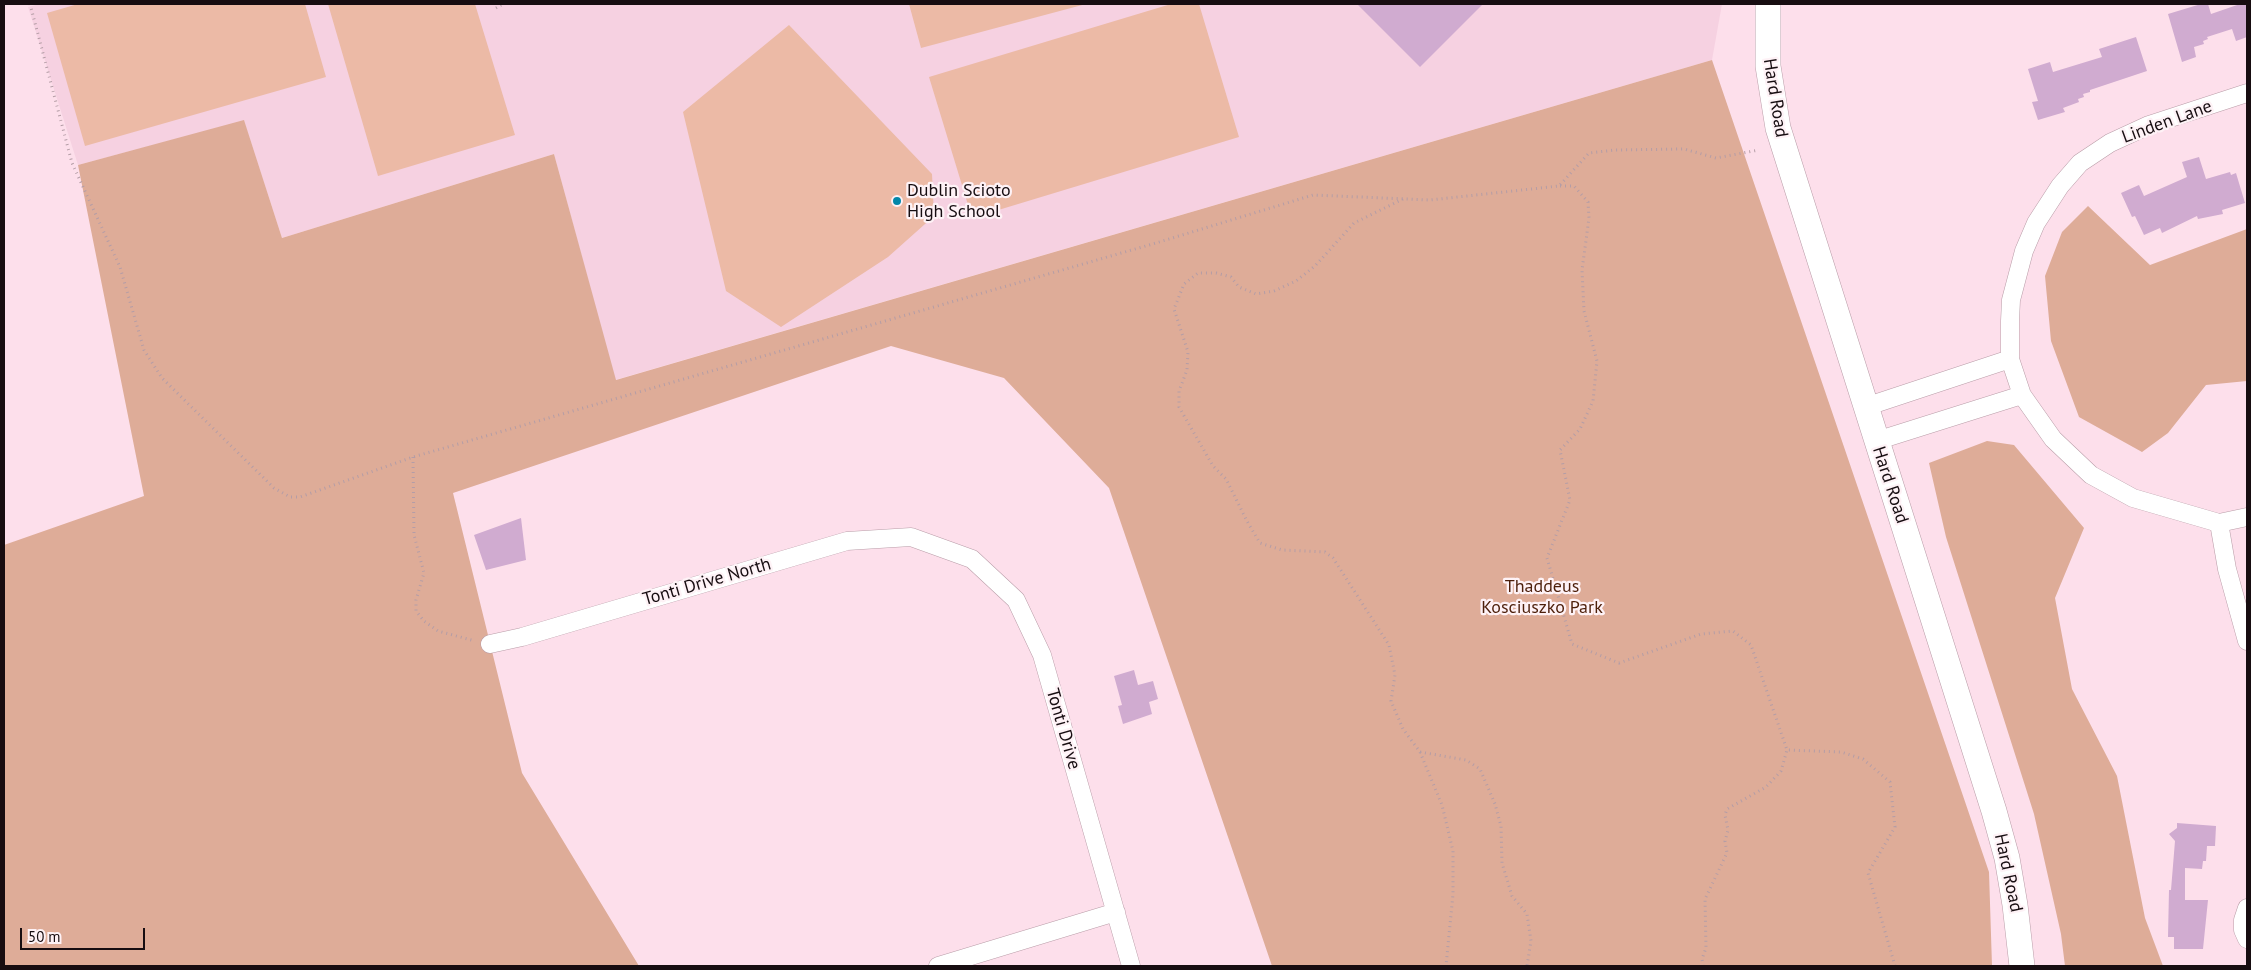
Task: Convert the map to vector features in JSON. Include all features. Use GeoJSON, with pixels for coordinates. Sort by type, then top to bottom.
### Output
{"type":"FeatureCollection","features":[{"type":"Feature","properties":{"kind":"main road","name":"Hard Road"},"geometry":{"type":"LineString","coordinates":[[1768,4],[1768,66],[1778,128],[1994,811],[2007,858],[2014,895],[2022,966]]}},
{"type":"Feature","properties":{"kind":"street","name":"Linden Lane"},"geometry":{"type":"LineString","coordinates":[[2219,523],[2133,498],[2091,475],[2053,439],[2022,395],[2010,359],[2011,300],[2024,251],[2036,223],[2060,186],[2080,163],[2110,143],[2149,125],[2245,94]]}},
{"type":"Feature","properties":{"kind":"street"},"geometry":{"type":"LineString","coordinates":[[1865,407],[2010,359]]}},
{"type":"Feature","properties":{"kind":"street"},"geometry":{"type":"LineString","coordinates":[[1876,441],[2022,395]]}},
{"type":"Feature","properties":{"kind":"street"},"geometry":{"type":"LineString","coordinates":[[2247,517],[2219,523],[2227,568],[2247,641]]}},
{"type":"Feature","properties":{"kind":"street","name":"Tonti Drive North"},"geometry":{"type":"LineString","coordinates":[[490,644],[503,642],[847,541],[911,537],[926,542]]}},
{"type":"Feature","properties":{"kind":"street","name":"Tonti Drive"},"geometry":{"type":"LineString","coordinates":[[926,542],[972,559],[1016,600],[1042,655],[1131,966]]}},
{"type":"Feature","properties":{"kind":"street"},"geometry":{"type":"LineString","coordinates":[[2247,908],[2243,920],[2243,930],[2247,939]]}},
{"type":"Feature","properties":{"kind":"street"},"geometry":{"type":"LineString","coordinates":[[938,966],[1116,912]]}},
{"type":"Feature","properties":{"kind":"path"},"geometry":{"type":"LineString","coordinates":[[30,4],[72,163],[120,268],[144,350],[162,378],[274,488],[290,497],[300,497],[413,457],[1156,243],[1314,195],[1430,200],[1574,186],[1588,202],[1589,218],[1582,270],[1584,311],[1597,361],[1593,402],[1580,429],[1560,450],[1570,500],[1546,558],[1572,644],[1619,663],[1701,634],[1733,631],[1751,644],[1787,750],[1781,772],[1766,787],[1727,809],[1725,816],[1728,830],[1725,841],[1727,853],[1706,899],[1706,948],[1702,959],[1703,966]]}},
{"type":"Feature","properties":{"kind":"path"},"geometry":{"type":"LineString","coordinates":[[496,8],[503,4]]}},
{"type":"Feature","properties":{"kind":"path"},"geometry":{"type":"LineString","coordinates":[[1559,186],[1589,154],[1615,150],[1684,149],[1716,158],[1759,150]]}},
{"type":"Feature","properties":{"kind":"path"},"geometry":{"type":"LineString","coordinates":[[1404,199],[1354,223],[1314,266],[1289,284],[1274,291],[1256,294],[1239,287],[1231,276],[1216,272],[1198,273],[1184,284],[1174,309],[1188,352],[1187,370],[1178,391],[1179,407],[1213,466],[1226,479],[1260,543],[1282,550],[1325,552],[1333,558],[1389,645],[1395,675],[1391,701],[1403,729],[1420,752],[1442,805],[1453,851],[1452,894],[1446,966]]}},
{"type":"Feature","properties":{"kind":"path"},"geometry":{"type":"LineString","coordinates":[[413,457],[414,535],[424,573],[416,600],[416,611],[424,621],[438,631],[490,644]]}},
{"type":"Feature","properties":{"kind":"path"},"geometry":{"type":"LineString","coordinates":[[1787,750],[1841,752],[1862,760],[1890,782],[1895,827],[1868,873],[1895,966]]}},
{"type":"Feature","properties":{"kind":"path"},"geometry":{"type":"LineString","coordinates":[[1420,752],[1466,760],[1480,769],[1495,804],[1501,826],[1502,863],[1512,896],[1527,914],[1531,941],[1527,966]]}},
{"type":"Feature","properties":{"kind":"shaded area","name":"Dublin Scioto High School"},"geometry":{"type":"Polygon","coordinates":[[[40,4],[1722,4],[1712,60],[615,380],[554,154],[282,238],[244,121],[78,165],[28,7],[40,4]]]}},
{"type":"Feature","properties":{"kind":"shaded area"},"geometry":{"type":"Polygon","coordinates":[[[78,4],[305,4],[326,77],[85,146],[47,13],[78,4]]]}},
{"type":"Feature","properties":{"kind":"shaded area"},"geometry":{"type":"Polygon","coordinates":[[[328,4],[475,4],[515,135],[378,176],[328,4]]]}},
{"type":"Feature","properties":{"kind":"shaded area"},"geometry":{"type":"Polygon","coordinates":[[[909,4],[1086,4],[921,48],[909,4]]]}},
{"type":"Feature","properties":{"kind":"shaded area"},"geometry":{"type":"Polygon","coordinates":[[[1171,4],[1199,4],[1239,137],[972,218],[929,77],[1171,4]]]}},
{"type":"Feature","properties":{"kind":"shaded area"},"geometry":{"type":"Polygon","coordinates":[[[789,25],[932,174],[934,216],[888,257],[781,327],[726,291],[683,112],[789,25]]]}},
{"type":"Feature","properties":{"kind":"green space","name":"Thaddeus Kosciuszko Park"},"geometry":{"type":"Polygon","coordinates":[[[1712,60],[1989,872],[1992,966],[1272,966],[1109,488],[1004,378],[891,346],[453,493],[522,773],[639,966],[4,966],[4,545],[144,496],[78,165],[244,120],[282,238],[554,154],[616,380],[1712,60]]]}},
{"type":"Feature","properties":{"kind":"green space"},"geometry":{"type":"Polygon","coordinates":[[[2088,206],[2150,265],[2247,229],[2247,381],[2206,385],[2168,433],[2142,452],[2079,417],[2051,341],[2045,276],[2062,232],[2088,206]]]}},
{"type":"Feature","properties":{"kind":"green space"},"geometry":{"type":"Polygon","coordinates":[[[1987,441],[2014,445],[2084,528],[2055,598],[2072,689],[2117,776],[2145,918],[2163,966],[2065,966],[2061,934],[2034,814],[1946,537],[1929,463],[1987,441]]]}},
{"type":"Feature","properties":{"kind":"building"},"geometry":{"type":"Polygon","coordinates":[[[1357,4],[1483,4],[1420,67],[1357,4]]]}},
{"type":"Feature","properties":{"kind":"building"},"geometry":{"type":"Polygon","coordinates":[[[2201,4],[2208,4],[2211,14],[2240,4],[2247,4],[2247,37],[2236,41],[2232,29],[2207,37],[2208,39],[2203,41],[2204,44],[2194,47],[2196,57],[2182,62],[2168,14],[2201,4]]]}},
{"type":"Feature","properties":{"kind":"building"},"geometry":{"type":"Polygon","coordinates":[[[2136,37],[2147,71],[2090,90],[2090,92],[2083,94],[2084,97],[2078,99],[2079,102],[2063,108],[2065,112],[2038,120],[2032,102],[2038,101],[2028,69],[2050,62],[2053,72],[2102,57],[2099,49],[2136,37]]]}},
{"type":"Feature","properties":{"kind":"building"},"geometry":{"type":"Polygon","coordinates":[[[2199,157],[2206,179],[2230,172],[2231,175],[2236,173],[2245,203],[2222,210],[2223,214],[2198,219],[2197,216],[2162,233],[2160,228],[2144,235],[2135,216],[2132,217],[2121,193],[2139,185],[2144,196],[2187,177],[2182,162],[2199,157]]]}},
{"type":"Feature","properties":{"kind":"building"},"geometry":{"type":"Polygon","coordinates":[[[521,518],[526,560],[486,570],[474,535],[521,518]]]}},
{"type":"Feature","properties":{"kind":"building"},"geometry":{"type":"Polygon","coordinates":[[[1134,670],[1138,685],[1153,681],[1158,699],[1149,702],[1152,714],[1123,724],[1118,706],[1122,705],[1114,676],[1134,670]]]}},
{"type":"Feature","properties":{"kind":"building"},"geometry":{"type":"Polygon","coordinates":[[[2177,823],[2216,826],[2215,846],[2207,846],[2206,861],[2203,861],[2202,869],[2185,868],[2185,900],[2208,900],[2203,949],[2174,949],[2174,937],[2168,937],[2169,890],[2171,890],[2175,841],[2169,834],[2177,828],[2177,823]]]}},
{"type":"Feature","properties":{"kind":"place","name":"Dublin Scioto High School"},"geometry":{"type":"Point","coordinates":[897,201]}}]}
